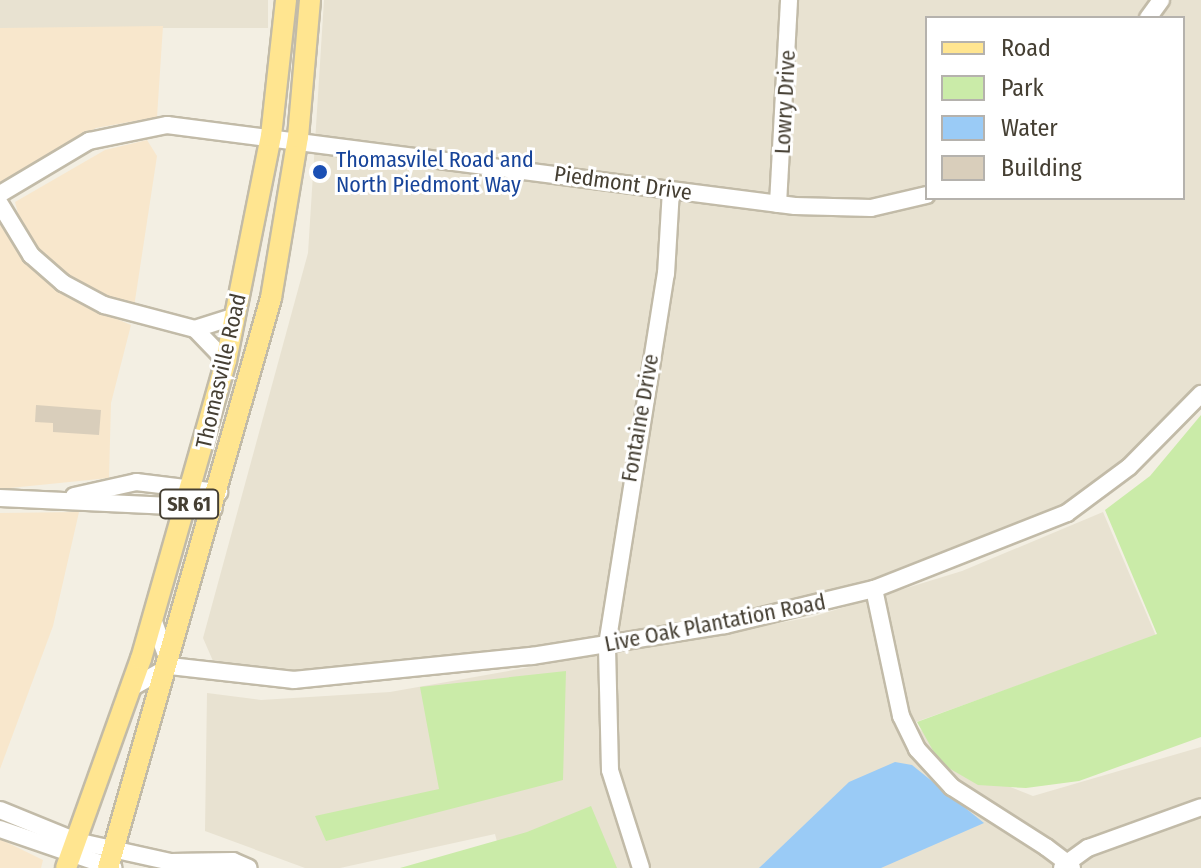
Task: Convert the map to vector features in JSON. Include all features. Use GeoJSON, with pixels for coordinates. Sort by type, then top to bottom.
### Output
{"type":"FeatureCollection","features":[{"type":"Feature","properties":{"kind":"main road","name":"Thomasville Road"},"geometry":{"type":"LineString","coordinates":[[71,855],[153,619],[191,494],[226,361],[271,136],[286,0]]}},
{"type":"Feature","properties":{"kind":"main road","name":"Thomasville Road"},"geometry":{"type":"LineString","coordinates":[[111,863],[170,666],[265,323],[298,137],[310,0]]}},
{"type":"Feature","properties":{"kind":"main road"},"geometry":{"type":"LineString","coordinates":[[236,316],[265,323]]}},
{"type":"Feature","properties":{"kind":"street","name":"Lowry Drive"},"geometry":{"type":"LineString","coordinates":[[778,204],[789,0]]}},
{"type":"Feature","properties":{"kind":"street","name":"Piedmont Drive"},"geometry":{"type":"LineString","coordinates":[[0,194],[89,141],[131,127],[298,137],[778,204],[871,208],[925,195]]}},
{"type":"Feature","properties":{"kind":"street","name":"Fontaine Drive"},"geometry":{"type":"LineString","coordinates":[[641,868],[610,770],[607,645],[666,274],[671,190]]}},
{"type":"Feature","properties":{"kind":"street"},"geometry":{"type":"LineString","coordinates":[[0,204],[31,255],[73,290],[195,329],[226,361]]}},
{"type":"Feature","properties":{"kind":"street"},"geometry":{"type":"LineString","coordinates":[[195,329],[236,316]]}},
{"type":"Feature","properties":{"kind":"street","name":"Live Oak Plantation Road"},"geometry":{"type":"LineString","coordinates":[[170,666],[294,680],[607,645],[874,589],[1067,513],[1129,467],[1201,394]]}},
{"type":"Feature","properties":{"kind":"street"},"geometry":{"type":"LineString","coordinates":[[0,498],[72,496],[103,484],[217,500]]}},
{"type":"Feature","properties":{"kind":"street"},"geometry":{"type":"LineString","coordinates":[[874,589],[901,716],[917,749],[974,805],[1067,866],[1112,837],[1201,807]]}},
{"type":"Feature","properties":{"kind":"street"},"geometry":{"type":"LineString","coordinates":[[131,688],[170,666],[153,619]]}},
{"type":"Feature","properties":{"kind":"street"},"geometry":{"type":"LineString","coordinates":[[0,810],[71,855]]}},
{"type":"Feature","properties":{"kind":"street"},"geometry":{"type":"LineString","coordinates":[[0,829],[71,855],[111,863],[249,868]]}},
{"type":"Feature","properties":{"kind":"shaded area"},"geometry":{"type":"Polygon","coordinates":[[[0,0],[268,0],[268,28],[0,28],[0,0]]]}},
{"type":"Feature","properties":{"kind":"shaded area"},"geometry":{"type":"Polygon","coordinates":[[[324,0],[1201,0],[1201,383],[1133,458],[1081,500],[877,583],[711,624],[443,661],[295,674],[213,661],[203,638],[308,253],[324,0]]]}},
{"type":"Feature","properties":{"kind":"shaded area"},"geometry":{"type":"Polygon","coordinates":[[[163,26],[157,117],[96,128],[0,184],[0,28],[163,26]]]}},
{"type":"Feature","properties":{"kind":"shaded area"},"geometry":{"type":"Polygon","coordinates":[[[147,140],[157,156],[134,307],[76,285],[48,263],[23,233],[15,202],[105,150],[147,140]]]}},
{"type":"Feature","properties":{"kind":"shaded area"},"geometry":{"type":"Polygon","coordinates":[[[0,221],[41,277],[68,298],[131,325],[111,403],[109,478],[0,489],[0,221]]]}},
{"type":"Feature","properties":{"kind":"shaded area"},"geometry":{"type":"Polygon","coordinates":[[[79,512],[53,626],[0,769],[0,513],[79,512]]]}},
{"type":"Feature","properties":{"kind":"shaded area"},"geometry":{"type":"Polygon","coordinates":[[[1103,512],[1156,636],[913,723],[967,770],[1033,796],[1201,747],[1201,868],[504,868],[495,834],[340,868],[305,868],[205,831],[207,693],[261,700],[390,692],[812,617],[962,571],[1103,512]]]}},
{"type":"Feature","properties":{"kind":"shaded area"},"geometry":{"type":"Polygon","coordinates":[[[0,839],[43,860],[41,868],[0,868],[0,839]]]}},
{"type":"Feature","properties":{"kind":"green space"},"geometry":{"type":"Polygon","coordinates":[[[1201,415],[1201,737],[1079,781],[1026,788],[978,785],[940,763],[917,722],[1157,634],[1105,510],[1150,476],[1201,415]]]}},
{"type":"Feature","properties":{"kind":"green space"},"geometry":{"type":"Polygon","coordinates":[[[566,671],[563,780],[326,841],[315,816],[439,789],[420,687],[566,671]]]}},
{"type":"Feature","properties":{"kind":"green space"},"geometry":{"type":"Polygon","coordinates":[[[591,806],[617,868],[400,868],[527,832],[591,806]]]}},
{"type":"Feature","properties":{"kind":"water"},"geometry":{"type":"Polygon","coordinates":[[[895,762],[912,765],[984,823],[881,868],[759,868],[849,782],[895,762]]]}},
{"type":"Feature","properties":{"kind":"building"},"geometry":{"type":"Polygon","coordinates":[[[36,405],[101,410],[99,435],[53,432],[53,423],[35,422],[36,405]]]}},
{"type":"Feature","properties":{"kind":"place","name":"Thomasvilel Road and North Piedmont Way"},"geometry":{"type":"Point","coordinates":[320,172]}}]}
